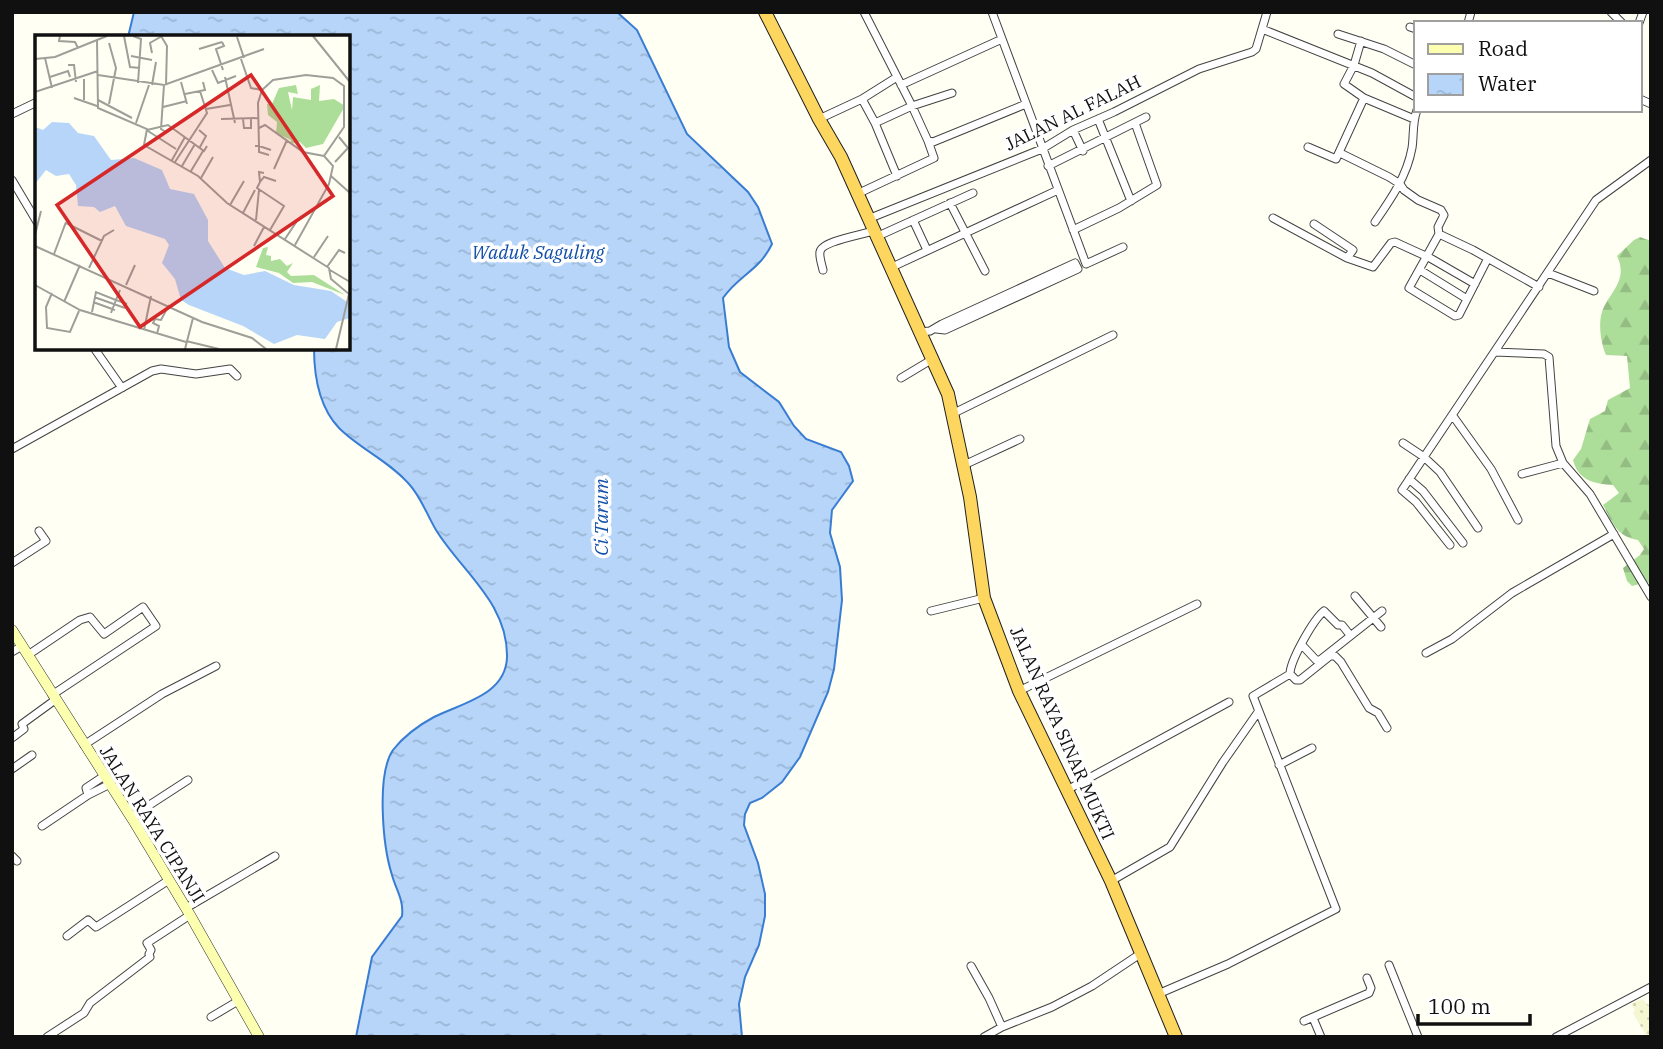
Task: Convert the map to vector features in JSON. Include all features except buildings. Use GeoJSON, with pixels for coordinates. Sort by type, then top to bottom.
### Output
{"type":"FeatureCollection","features":[{"type":"Feature","properties":{"kind":"highway","name":"JALAN RAYA SINAR MUKTI"},"geometry":{"type":"LineString","coordinates":[[765,12],[841,157],[948,394],[964,464],[984,598],[1019,691],[1111,881],[1175,1037]]}},
{"type":"Feature","properties":{"kind":"main road","name":"JALAN RAYA CIPANJI"},"geometry":{"type":"LineString","coordinates":[[12,631],[131,817],[258,1037]]}},
{"type":"Feature","properties":{"kind":"street"},"geometry":{"type":"LineString","coordinates":[[857,194],[934,158],[912,106],[864,12]]}},
{"type":"Feature","properties":{"kind":"street"},"geometry":{"type":"LineString","coordinates":[[992,12],[1086,264],[1123,247]]}},
{"type":"Feature","properties":{"kind":"street","name":"JALAN AL FALAH"},"geometry":{"type":"LineString","coordinates":[[872,229],[1042,149],[1073,130],[1199,69],[1252,52],[1256,49],[1267,12]]}},
{"type":"Feature","properties":{"kind":"street"},"geometry":{"type":"LineString","coordinates":[[1262,29],[1354,65],[1414,96]]}},
{"type":"Feature","properties":{"kind":"street"},"geometry":{"type":"LineString","coordinates":[[1338,34],[1384,49],[1414,64]]}},
{"type":"Feature","properties":{"kind":"street"},"geometry":{"type":"LineString","coordinates":[[901,85],[1002,39]]}},
{"type":"Feature","properties":{"kind":"street"},"geometry":{"type":"LineString","coordinates":[[1361,41],[1345,87],[1364,98],[1415,114],[1412,149],[1400,184],[1376,222]]}},
{"type":"Feature","properties":{"kind":"street"},"geometry":{"type":"LineString","coordinates":[[819,119],[862,99],[897,77]]}},
{"type":"Feature","properties":{"kind":"street"},"geometry":{"type":"LineString","coordinates":[[875,123],[912,106],[952,93]]}},
{"type":"Feature","properties":{"kind":"street"},"geometry":{"type":"LineString","coordinates":[[1308,146],[1335,160],[1364,98]]}},
{"type":"Feature","properties":{"kind":"street"},"geometry":{"type":"LineString","coordinates":[[862,99],[897,176]]}},
{"type":"Feature","properties":{"kind":"street"},"geometry":{"type":"LineString","coordinates":[[12,114],[35,103]]}},
{"type":"Feature","properties":{"kind":"street"},"geometry":{"type":"LineString","coordinates":[[928,141],[933,142],[1027,104]]}},
{"type":"Feature","properties":{"kind":"street"},"geometry":{"type":"LineString","coordinates":[[1048,166],[1146,117]]}},
{"type":"Feature","properties":{"kind":"street"},"geometry":{"type":"LineString","coordinates":[[1098,119],[1131,201]]}},
{"type":"Feature","properties":{"kind":"street"},"geometry":{"type":"LineString","coordinates":[[1073,230],[1157,185],[1135,123]]}},
{"type":"Feature","properties":{"kind":"street"},"geometry":{"type":"LineString","coordinates":[[1073,130],[1083,150]]}},
{"type":"Feature","properties":{"kind":"street"},"geometry":{"type":"LineString","coordinates":[[1340,153],[1400,184],[1409,194],[1442,211],[1444,215],[1437,230],[1438,234],[1409,287],[1410,291],[1456,317],[1487,260]]}},
{"type":"Feature","properties":{"kind":"street"},"geometry":{"type":"LineString","coordinates":[[1450,545],[1416,502],[1402,489],[1596,200],[1651,160]]}},
{"type":"Feature","properties":{"kind":"street"},"geometry":{"type":"LineString","coordinates":[[12,180],[35,218]]}},
{"type":"Feature","properties":{"kind":"street"},"geometry":{"type":"LineString","coordinates":[[890,268],[1058,190]]}},
{"type":"Feature","properties":{"kind":"street"},"geometry":{"type":"LineString","coordinates":[[823,270],[821,248],[839,239],[853,238],[872,229],[913,220],[973,193]]}},
{"type":"Feature","properties":{"kind":"street"},"geometry":{"type":"LineString","coordinates":[[29,207],[35,203]]}},
{"type":"Feature","properties":{"kind":"street"},"geometry":{"type":"LineString","coordinates":[[950,203],[985,271]]}},
{"type":"Feature","properties":{"kind":"street"},"geometry":{"type":"LineString","coordinates":[[1273,218],[1347,258],[1373,267],[1394,242],[1475,284]]}},
{"type":"Feature","properties":{"kind":"street"},"geometry":{"type":"LineString","coordinates":[[913,220],[927,250]]}},
{"type":"Feature","properties":{"kind":"street"},"geometry":{"type":"LineString","coordinates":[[1314,224],[1353,250],[1347,258]]}},
{"type":"Feature","properties":{"kind":"street"},"geometry":{"type":"LineString","coordinates":[[1438,234],[1539,287]]}},
{"type":"Feature","properties":{"kind":"street"},"geometry":{"type":"LineString","coordinates":[[919,332],[941,327],[1078,269],[1077,264],[1007,298]]}},
{"type":"Feature","properties":{"kind":"street"},"geometry":{"type":"LineString","coordinates":[[1420,270],[1467,299]]}},
{"type":"Feature","properties":{"kind":"street"},"geometry":{"type":"LineString","coordinates":[[1548,273],[1594,290]]}},
{"type":"Feature","properties":{"kind":"street"},"geometry":{"type":"LineString","coordinates":[[954,413],[1113,335]]}},
{"type":"Feature","properties":{"kind":"street"},"geometry":{"type":"LineString","coordinates":[[95,350],[122,388]]}},
{"type":"Feature","properties":{"kind":"street"},"geometry":{"type":"LineString","coordinates":[[1494,352],[1544,354],[1549,357],[1556,446],[1563,463],[1590,494],[1651,597]]}},
{"type":"Feature","properties":{"kind":"street"},"geometry":{"type":"LineString","coordinates":[[901,378],[931,360]]}},
{"type":"Feature","properties":{"kind":"street"},"geometry":{"type":"LineString","coordinates":[[12,449],[98,399],[158,370],[196,374],[230,369],[237,376]]}},
{"type":"Feature","properties":{"kind":"street"},"geometry":{"type":"LineString","coordinates":[[1453,415],[1482,454],[1518,520]]}},
{"type":"Feature","properties":{"kind":"street"},"geometry":{"type":"LineString","coordinates":[[964,464],[1020,439]]}},
{"type":"Feature","properties":{"kind":"street"},"geometry":{"type":"LineString","coordinates":[[1402,443],[1424,457],[1440,472],[1478,528]]}},
{"type":"Feature","properties":{"kind":"street"},"geometry":{"type":"LineString","coordinates":[[1522,474],[1563,463]]}},
{"type":"Feature","properties":{"kind":"street"},"geometry":{"type":"LineString","coordinates":[[1409,479],[1423,491],[1463,543]]}},
{"type":"Feature","properties":{"kind":"street"},"geometry":{"type":"LineString","coordinates":[[12,571],[12,563],[46,541],[39,531]]}},
{"type":"Feature","properties":{"kind":"street"},"geometry":{"type":"LineString","coordinates":[[1426,653],[1452,639],[1511,593],[1614,534]]}},
{"type":"Feature","properties":{"kind":"street"},"geometry":{"type":"LineString","coordinates":[[1355,596],[1381,627]]}},
{"type":"Feature","properties":{"kind":"street"},"geometry":{"type":"LineString","coordinates":[[931,611],[984,598]]}},
{"type":"Feature","properties":{"kind":"street"},"geometry":{"type":"LineString","coordinates":[[1019,691],[1198,604]]}},
{"type":"Feature","properties":{"kind":"street"},"geometry":{"type":"LineString","coordinates":[[12,652],[25,651],[90,617],[104,634],[143,607],[156,626],[53,697],[22,723],[24,729],[12,738]]}},
{"type":"Feature","properties":{"kind":"street"},"geometry":{"type":"LineString","coordinates":[[1350,635],[1324,611],[1316,618],[1290,666],[1290,674],[1300,680],[1330,656],[1335,656],[1369,708],[1378,713],[1387,728]]}},
{"type":"Feature","properties":{"kind":"street"},"geometry":{"type":"LineString","coordinates":[[1302,645],[1319,661],[1382,611]]}},
{"type":"Feature","properties":{"kind":"street"},"geometry":{"type":"LineString","coordinates":[[84,746],[162,694],[216,666]]}},
{"type":"Feature","properties":{"kind":"street"},"geometry":{"type":"LineString","coordinates":[[1158,994],[1228,964],[1336,908],[1258,712],[1254,694],[1290,674]]}},
{"type":"Feature","properties":{"kind":"street"},"geometry":{"type":"LineString","coordinates":[[1067,790],[1228,702]]}},
{"type":"Feature","properties":{"kind":"street"},"geometry":{"type":"LineString","coordinates":[[1111,881],[1170,846],[1258,712]]}},
{"type":"Feature","properties":{"kind":"street"},"geometry":{"type":"LineString","coordinates":[[1279,765],[1312,748]]}},
{"type":"Feature","properties":{"kind":"street"},"geometry":{"type":"LineString","coordinates":[[12,769],[32,755]]}},
{"type":"Feature","properties":{"kind":"street"},"geometry":{"type":"LineString","coordinates":[[42,826],[107,780]]}},
{"type":"Feature","properties":{"kind":"street"},"geometry":{"type":"LineString","coordinates":[[131,817],[188,780]]}},
{"type":"Feature","properties":{"kind":"street"},"geometry":{"type":"LineString","coordinates":[[47,1037],[84,1013],[90,1003],[150,957],[151,950],[147,943],[188,912],[275,856]]}},
{"type":"Feature","properties":{"kind":"street"},"geometry":{"type":"LineString","coordinates":[[67,936],[88,920],[96,927],[169,880]]}},
{"type":"Feature","properties":{"kind":"street"},"geometry":{"type":"LineString","coordinates":[[984,1037],[1092,986],[1140,954]]}},
{"type":"Feature","properties":{"kind":"street"},"geometry":{"type":"LineString","coordinates":[[1389,965],[1418,1037]]}},
{"type":"Feature","properties":{"kind":"street"},"geometry":{"type":"LineString","coordinates":[[971,966],[1002,1027]]}},
{"type":"Feature","properties":{"kind":"street"},"geometry":{"type":"LineString","coordinates":[[1304,1021],[1369,993],[1371,988],[1367,978]]}},
{"type":"Feature","properties":{"kind":"street"},"geometry":{"type":"LineString","coordinates":[[1556,1037],[1651,987]]}},
{"type":"Feature","properties":{"kind":"street"},"geometry":{"type":"LineString","coordinates":[[211,1017],[239,1002]]}},
{"type":"Feature","properties":{"kind":"street"},"geometry":{"type":"LineString","coordinates":[[1313,1018],[1321,1037]]}},
{"type":"Feature","properties":{"kind":"green space"},"geometry":{"type":"Polygon","coordinates":[[[1640,237],[1651,241],[1651,584],[1647,582],[1632,586],[1627,581],[1623,568],[1644,549],[1638,540],[1625,536],[1616,528],[1603,505],[1619,493],[1613,485],[1588,480],[1575,467],[1573,460],[1581,449],[1590,419],[1605,411],[1608,400],[1630,388],[1627,356],[1606,355],[1601,340],[1600,322],[1621,272],[1617,256],[1640,237]]]}},
{"type":"Feature","properties":{"kind":"green space"},"geometry":{"type":"Polygon","coordinates":[[[1642,999],[1651,1007],[1651,1037],[1647,1037],[1633,1013],[1635,1010],[1631,1004],[1642,999]]]}},
{"type":"Feature","properties":{"kind":"water","name":"Waduk Saguling"},"geometry":{"type":"Polygon","coordinates":[[[134,12],[617,12],[637,30],[687,134],[748,192],[758,207],[772,244],[761,261],[723,298],[729,347],[740,372],[779,402],[806,439],[841,452],[853,481],[832,510],[830,533],[840,567],[842,600],[834,669],[828,692],[800,757],[782,782],[762,798],[750,803],[745,814],[744,825],[758,863],[765,894],[765,916],[759,945],[745,977],[739,1004],[742,1037],[356,1037],[372,957],[402,916],[402,905],[389,863],[384,830],[383,793],[388,761],[397,745],[417,727],[491,689],[505,670],[505,638],[492,604],[436,530],[413,489],[393,468],[339,428],[322,401],[319,390],[314,350],[350,350],[350,35],[128,35],[134,12]]]}},
{"type":"Feature","properties":{"kind":"water label","name":"Ci Tarum"},"geometry":{"type":"Point","coordinates":[601,517]}}]}
